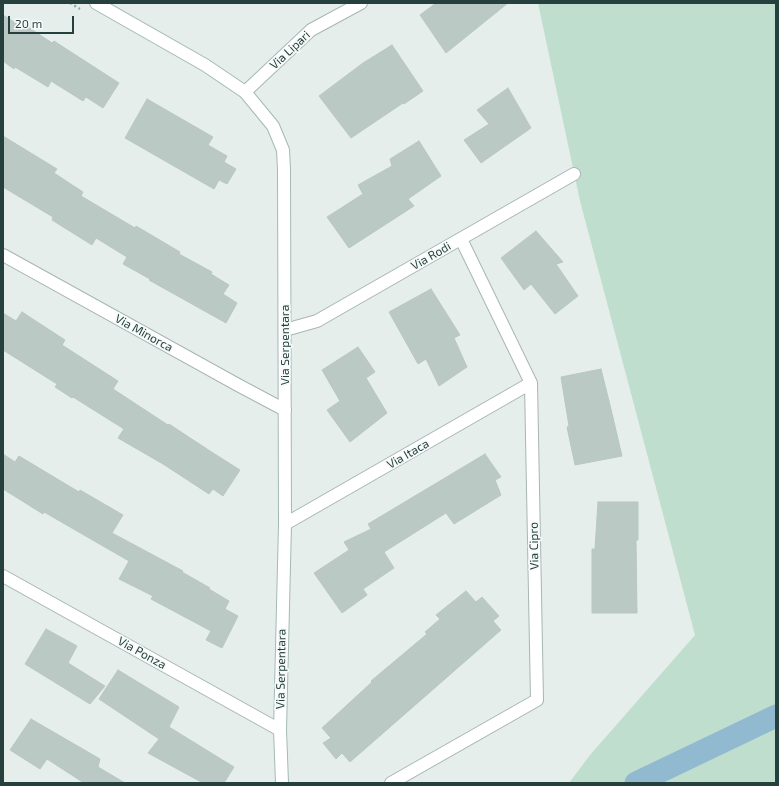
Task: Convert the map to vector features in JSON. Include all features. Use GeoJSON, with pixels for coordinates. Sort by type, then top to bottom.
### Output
{"type":"FeatureCollection","features":[{"type":"Feature","properties":{"kind":"street","name":"Via Serpentara"},"geometry":{"type":"LineString","coordinates":[[96,3],[205,65],[245,92],[273,126],[283,150],[285,524],[280,730],[282,783]]}},
{"type":"Feature","properties":{"kind":"street","name":"Via Lipari"},"geometry":{"type":"LineString","coordinates":[[245,92],[311,30],[361,3]]}},
{"type":"Feature","properties":{"kind":"street","name":"Via Rodi"},"geometry":{"type":"LineString","coordinates":[[285,330],[317,321],[574,174]]}},
{"type":"Feature","properties":{"kind":"street","name":"Via Cipro"},"geometry":{"type":"LineString","coordinates":[[391,783],[537,700],[531,383],[461,239]]}},
{"type":"Feature","properties":{"kind":"street","name":"Via Minorca"},"geometry":{"type":"LineString","coordinates":[[3,255],[285,410]]}},
{"type":"Feature","properties":{"kind":"street","name":"Via Itaca"},"geometry":{"type":"LineString","coordinates":[[285,524],[531,383]]}},
{"type":"Feature","properties":{"kind":"street","name":"Via Ponza"},"geometry":{"type":"LineString","coordinates":[[3,576],[280,730]]}},
{"type":"Feature","properties":{"kind":"path"},"geometry":{"type":"LineString","coordinates":[[70,3],[84,11]]}},
{"type":"Feature","properties":{"kind":"green space"},"geometry":{"type":"Polygon","coordinates":[[[538,3],[776,3],[776,783],[569,783],[590,755],[695,635],[580,201],[538,3]]]}},
{"type":"Feature","properties":{"kind":"building"},"geometry":{"type":"Polygon","coordinates":[[[436,3],[508,3],[446,53],[420,15],[436,3]]]}},
{"type":"Feature","properties":{"kind":"building"},"geometry":{"type":"Polygon","coordinates":[[[3,15],[24,28],[25,25],[52,43],[54,41],[119,83],[103,108],[86,97],[83,101],[51,81],[48,87],[15,67],[14,69],[3,61],[3,15]]]}},
{"type":"Feature","properties":{"kind":"building"},"geometry":{"type":"Polygon","coordinates":[[[392,45],[423,91],[351,138],[319,96],[363,63],[392,45]]]}},
{"type":"Feature","properties":{"kind":"building"},"geometry":{"type":"Polygon","coordinates":[[[508,88],[531,128],[481,163],[464,140],[489,124],[477,110],[508,88]]]}},
{"type":"Feature","properties":{"kind":"building"},"geometry":{"type":"Polygon","coordinates":[[[147,99],[213,137],[208,145],[227,156],[224,162],[236,169],[227,184],[219,180],[214,189],[125,138],[147,99]]]}},
{"type":"Feature","properties":{"kind":"building"},"geometry":{"type":"Polygon","coordinates":[[[3,136],[57,169],[54,173],[83,192],[81,196],[135,228],[136,226],[180,252],[179,254],[212,272],[211,274],[229,285],[223,294],[237,303],[226,323],[123,264],[127,257],[96,238],[92,245],[52,220],[53,217],[3,187],[3,136]]]}},
{"type":"Feature","properties":{"kind":"building"},"geometry":{"type":"Polygon","coordinates":[[[419,141],[441,176],[408,199],[414,206],[349,248],[327,217],[363,194],[358,185],[392,166],[390,159],[419,141]]]}},
{"type":"Feature","properties":{"kind":"building"},"geometry":{"type":"Polygon","coordinates":[[[536,231],[563,262],[556,264],[578,296],[555,314],[531,284],[524,290],[501,258],[536,231]]]}},
{"type":"Feature","properties":{"kind":"building"},"geometry":{"type":"Polygon","coordinates":[[[431,289],[460,335],[454,338],[467,367],[439,386],[426,359],[418,364],[389,312],[431,289]]]}},
{"type":"Feature","properties":{"kind":"building"},"geometry":{"type":"Polygon","coordinates":[[[22,312],[65,340],[62,345],[118,381],[113,389],[240,470],[223,496],[213,489],[209,494],[163,464],[118,438],[124,429],[55,387],[57,384],[3,350],[3,313],[16,321],[22,312]]]}},
{"type":"Feature","properties":{"kind":"building"},"geometry":{"type":"Polygon","coordinates":[[[358,347],[375,372],[366,378],[387,413],[350,442],[327,410],[340,401],[322,370],[358,347]]]}},
{"type":"Feature","properties":{"kind":"building"},"geometry":{"type":"Polygon","coordinates":[[[601,369],[622,456],[575,465],[567,427],[569,426],[561,377],[601,369]]]}},
{"type":"Feature","properties":{"kind":"building"},"geometry":{"type":"Polygon","coordinates":[[[3,454],[15,462],[19,456],[79,492],[80,490],[123,515],[112,533],[183,571],[182,572],[229,601],[225,609],[238,616],[222,648],[206,640],[211,631],[151,599],[153,596],[119,579],[129,561],[44,512],[43,514],[3,489],[3,454]]]}},
{"type":"Feature","properties":{"kind":"building"},"geometry":{"type":"Polygon","coordinates":[[[485,454],[501,477],[495,480],[501,495],[454,524],[446,513],[384,552],[394,568],[363,589],[367,595],[342,613],[314,573],[349,550],[344,542],[371,529],[368,524],[485,454]]]}},
{"type":"Feature","properties":{"kind":"building"},"geometry":{"type":"Polygon","coordinates":[[[598,502],[638,502],[638,540],[636,540],[637,613],[592,613],[592,549],[595,549],[598,502]]]}},
{"type":"Feature","properties":{"kind":"building"},"geometry":{"type":"Polygon","coordinates":[[[466,591],[476,602],[482,597],[499,616],[493,621],[501,630],[350,762],[342,753],[336,759],[323,743],[331,738],[322,728],[372,682],[371,681],[427,634],[425,632],[440,619],[436,615],[466,591]]]}},
{"type":"Feature","properties":{"kind":"building"},"geometry":{"type":"Polygon","coordinates":[[[46,629],[77,646],[68,663],[105,686],[90,704],[25,664],[46,629]]]}},
{"type":"Feature","properties":{"kind":"building"},"geometry":{"type":"Polygon","coordinates":[[[118,670],[179,707],[169,727],[234,767],[224,783],[203,783],[148,753],[159,739],[99,699],[118,670]]]}},
{"type":"Feature","properties":{"kind":"building"},"geometry":{"type":"Polygon","coordinates":[[[31,719],[100,759],[98,767],[125,783],[84,783],[47,759],[40,769],[10,750],[31,719]]]}},
{"type":"Feature","properties":{"kind":"waterway"},"geometry":{"type":"LineString","coordinates":[[636,783],[776,716]]}}]}
